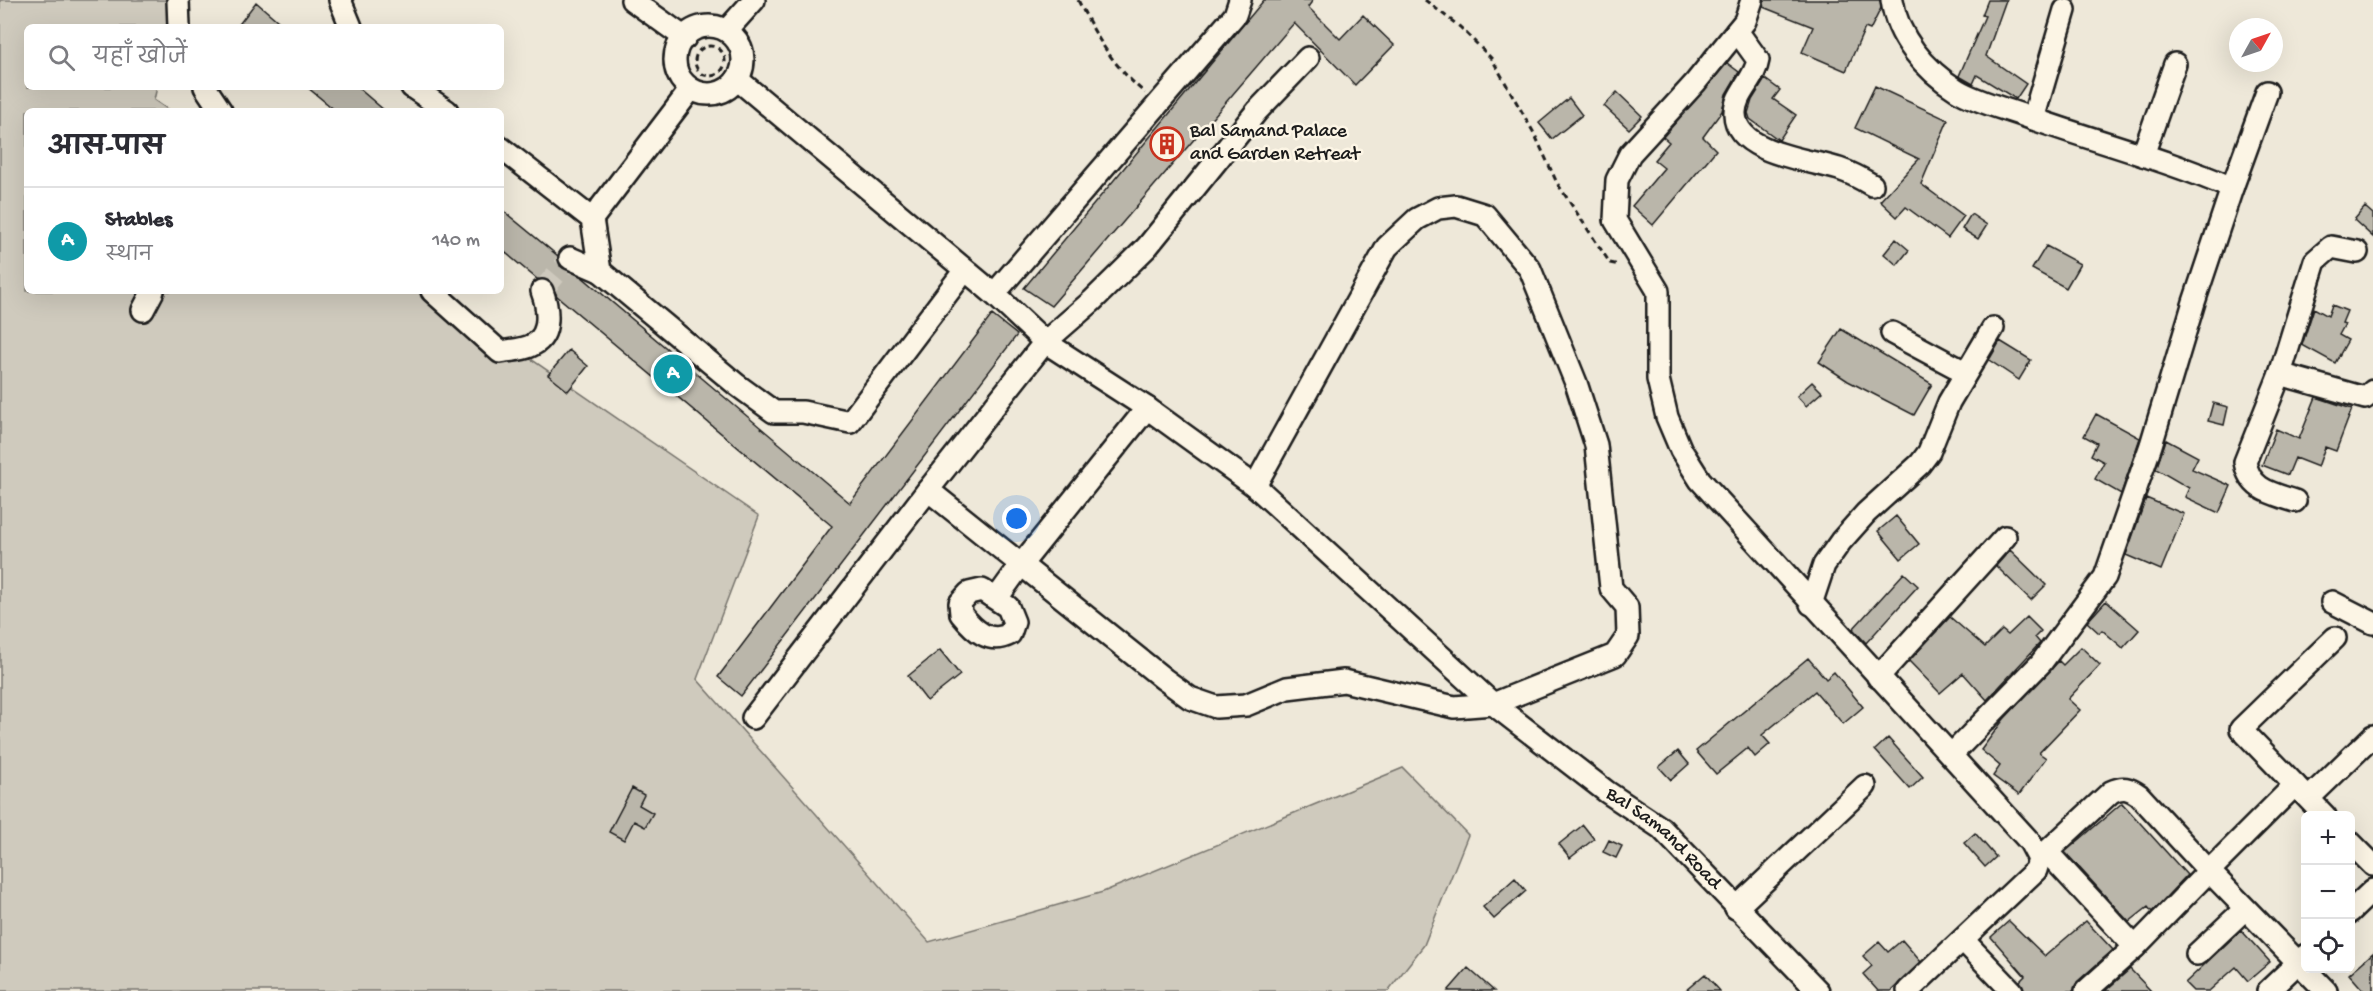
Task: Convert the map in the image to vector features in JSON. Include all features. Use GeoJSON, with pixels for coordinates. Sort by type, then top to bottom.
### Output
{"type":"FeatureCollection","features":[{"type":"Feature","properties":{"kind":"street"},"geometry":{"type":"LineString","coordinates":[[178,0],[179,24]]}},
{"type":"Feature","properties":{"kind":"street"},"geometry":{"type":"LineString","coordinates":[[340,0],[350,24]]}},
{"type":"Feature","properties":{"kind":"street"},"geometry":{"type":"LineString","coordinates":[[632,0],[685,38]]}},
{"type":"Feature","properties":{"kind":"street"},"geometry":{"type":"LineString","coordinates":[[727,30],[754,0]]}},
{"type":"Feature","properties":{"kind":"street"},"geometry":{"type":"LineString","coordinates":[[994,294],[1234,15],[1240,0]]}},
{"type":"Feature","properties":{"kind":"street"},"geometry":{"type":"LineString","coordinates":[[1752,0],[1745,21],[1695,83],[1630,154],[1617,180],[1615,220],[1658,291],[1658,380],[1666,417],[1681,450],[1700,480],[2043,856],[2135,947]]}},
{"type":"Feature","properties":{"kind":"street"},"geometry":{"type":"LineString","coordinates":[[1892,0],[1904,37],[1943,80],[1958,91],[2033,119],[2188,169],[2232,188]]}},
{"type":"Feature","properties":{"kind":"street"},"geometry":{"type":"LineString","coordinates":[[2033,119],[2065,10]]}},
{"type":"Feature","properties":{"kind":"street"},"geometry":{"type":"LineString","coordinates":[[707,25],[727,30],[739,43],[743,54],[743,64],[737,79],[729,88],[715,93],[699,82],[678,74],[675,61],[677,47],[685,38],[690,31],[707,25]]}},
{"type":"Feature","properties":{"kind":"street"},"geometry":{"type":"LineString","coordinates":[[1737,31],[1758,60],[1756,73],[1737,103],[1735,116],[1739,127],[1752,141],[1781,155],[1839,169],[1872,185]]}},
{"type":"Feature","properties":{"kind":"street"},"geometry":{"type":"LineString","coordinates":[[753,718],[1045,342],[1092,301],[1146,247],[1257,111],[1308,58]]}},
{"type":"Feature","properties":{"kind":"street"},"geometry":{"type":"LineString","coordinates":[[2143,155],[2175,64]]}},
{"type":"Feature","properties":{"kind":"street","name":"Bal Samand Road"},"geometry":{"type":"LineString","coordinates":[[737,79],[994,294],[1045,342],[1147,408],[1255,486],[1493,704],[1607,792],[1661,828],[1818,991]]}},
{"type":"Feature","properties":{"kind":"street"},"geometry":{"type":"LineString","coordinates":[[592,219],[699,82]]}},
{"type":"Feature","properties":{"kind":"street"},"geometry":{"type":"LineString","coordinates":[[207,90],[219,108]]}},
{"type":"Feature","properties":{"kind":"street"},"geometry":{"type":"LineString","coordinates":[[416,90],[443,108]]}},
{"type":"Feature","properties":{"kind":"street"},"geometry":{"type":"LineString","coordinates":[[1951,756],[2041,663],[2105,578],[2118,546],[2232,188],[2266,92]]}},
{"type":"Feature","properties":{"kind":"street"},"geometry":{"type":"LineString","coordinates":[[504,150],[592,219],[600,271]]}},
{"type":"Feature","properties":{"kind":"street"},"geometry":{"type":"LineString","coordinates":[[928,490],[1020,566],[1120,642],[1164,679],[1190,698],[1216,707],[1246,705],[1287,688],[1344,681],[1455,707],[1493,704],[1615,655],[1628,636],[1627,607],[1611,588],[1596,445],[1576,383],[1530,269],[1485,215],[1456,206],[1438,208],[1417,219],[1387,247],[1255,486]]}},
{"type":"Feature","properties":{"kind":"street"},"geometry":{"type":"LineString","coordinates":[[2295,501],[2262,490],[2247,474],[2246,462],[2280,374],[2315,261],[2331,247],[2357,252]]}},
{"type":"Feature","properties":{"kind":"street"},"geometry":{"type":"LineString","coordinates":[[570,258],[600,271],[737,385],[774,412],[803,412],[850,422],[965,270]]}},
{"type":"Feature","properties":{"kind":"street"},"geometry":{"type":"LineString","coordinates":[[435,294],[500,352],[532,346],[543,337],[548,309],[542,291]]}},
{"type":"Feature","properties":{"kind":"street"},"geometry":{"type":"LineString","coordinates":[[143,310],[151,294]]}},
{"type":"Feature","properties":{"kind":"street"},"geometry":{"type":"LineString","coordinates":[[1811,604],[1824,566],[1840,541],[1866,513],[1920,464],[1929,452],[1965,372],[1993,328]]}},
{"type":"Feature","properties":{"kind":"street"},"geometry":{"type":"LineString","coordinates":[[1892,333],[1965,372]]}},
{"type":"Feature","properties":{"kind":"street"},"geometry":{"type":"LineString","coordinates":[[2280,374],[2365,398],[2373,391]]}},
{"type":"Feature","properties":{"kind":"street"},"geometry":{"type":"LineString","coordinates":[[997,598],[1147,408]]}},
{"type":"Feature","properties":{"kind":"street"},"geometry":{"type":"LineString","coordinates":[[1878,677],[2005,537]]}},
{"type":"Feature","properties":{"kind":"street"},"geometry":{"type":"LineString","coordinates":[[2332,602],[2373,623]]}},
{"type":"Feature","properties":{"kind":"street"},"geometry":{"type":"LineString","coordinates":[[2320,811],[2241,729],[2335,638]]}},
{"type":"Feature","properties":{"kind":"street"},"geometry":{"type":"LineString","coordinates":[[2086,991],[2135,947],[2209,871],[2302,792],[2373,736]]}},
{"type":"Feature","properties":{"kind":"street"},"geometry":{"type":"LineString","coordinates":[[1736,908],[1865,786]]}},
{"type":"Feature","properties":{"kind":"street"},"geometry":{"type":"LineString","coordinates":[[1908,991],[1964,941],[2036,870],[2043,856],[2111,792],[2120,788],[2129,788],[2139,795],[2245,909],[2301,959],[2268,991]]}},
{"type":"Feature","properties":{"kind":"street"},"geometry":{"type":"LineString","coordinates":[[2355,847],[2373,865]]}},
{"type":"Feature","properties":{"kind":"street"},"geometry":{"type":"LineString","coordinates":[[2355,907],[2373,890]]}},
{"type":"Feature","properties":{"kind":"street"},"geometry":{"type":"LineString","coordinates":[[2197,954],[2245,909]]}},
{"type":"Feature","properties":{"kind":"street"},"geometry":{"type":"LineString","coordinates":[[1964,941],[2012,991]]}},
{"type":"Feature","properties":{"kind":"street"},"geometry":{"type":"LineString","coordinates":[[2312,973],[2326,991]]}},
{"type":"Feature","properties":{"kind":"path"},"geometry":{"type":"LineString","coordinates":[[1078,0],[1103,49],[1127,78],[1158,104]]}},
{"type":"Feature","properties":{"kind":"path"},"geometry":{"type":"LineString","coordinates":[[1425,0],[1460,27],[1492,59],[1535,135],[1557,183],[1610,263],[1647,272]]}},
{"type":"Feature","properties":{"kind":"path"},"geometry":{"type":"LineString","coordinates":[[713,46],[722,51],[725,62],[717,74],[699,82],[695,56],[702,47],[713,46]]}},
{"type":"Feature","properties":{"kind":"shaded area"},"geometry":{"type":"Polygon","coordinates":[[[0,0],[178,0],[172,24],[24,24],[24,90],[156,90],[154,100],[166,108],[24,108],[24,294],[436,294],[759,516],[697,679],[929,942],[1103,892],[1403,768],[1468,835],[1424,945],[1388,991],[0,991],[0,0]]]}},
{"type":"Feature","properties":{"kind":"building","name":"Bal Samand Palace and Garden Retreat"},"geometry":{"type":"Polygon","coordinates":[[[1264,0],[1313,0],[1308,7],[1340,39],[1363,15],[1394,45],[1355,85],[1294,23],[1051,306],[1024,288],[1264,0]]]}},
{"type":"Feature","properties":{"kind":"building"},"geometry":{"type":"Polygon","coordinates":[[[1764,0],[1880,0],[1881,8],[1870,30],[1865,28],[1846,71],[1802,52],[1813,27],[1763,7],[1764,0]]]}},
{"type":"Feature","properties":{"kind":"building"},"geometry":{"type":"Polygon","coordinates":[[[1988,0],[2006,0],[1986,56],[2026,84],[2016,99],[1977,75],[1973,84],[1959,76],[1985,16],[1982,15],[1988,0]]]}},
{"type":"Feature","properties":{"kind":"building"},"geometry":{"type":"Polygon","coordinates":[[[256,2],[282,24],[239,24],[256,2]]]}},
{"type":"Feature","properties":{"kind":"building"},"geometry":{"type":"Polygon","coordinates":[[[1727,63],[1739,72],[1726,94],[1722,111],[1703,137],[1716,150],[1653,225],[1632,206],[1664,168],[1654,160],[1669,142],[1663,137],[1727,63]]]}},
{"type":"Feature","properties":{"kind":"building"},"geometry":{"type":"Polygon","coordinates":[[[1765,79],[1780,90],[1773,99],[1796,115],[1779,140],[1750,119],[1748,113],[1752,100],[1765,79]]]}},
{"type":"Feature","properties":{"kind":"building"},"geometry":{"type":"Polygon","coordinates":[[[1875,86],[1948,120],[1921,184],[1964,216],[1948,238],[1906,207],[1897,217],[1880,201],[1919,159],[1855,128],[1875,86]]]}},
{"type":"Feature","properties":{"kind":"building"},"geometry":{"type":"Polygon","coordinates":[[[311,90],[360,90],[382,108],[332,108],[311,90]]]}},
{"type":"Feature","properties":{"kind":"building"},"geometry":{"type":"Polygon","coordinates":[[[1617,92],[1642,116],[1629,129],[1604,106],[1617,92]]]}},
{"type":"Feature","properties":{"kind":"building"},"geometry":{"type":"Polygon","coordinates":[[[1569,98],[1582,115],[1552,139],[1539,123],[1569,98]]]}},
{"type":"Feature","properties":{"kind":"building"},"geometry":{"type":"Polygon","coordinates":[[[2365,207],[2373,214],[2373,237],[2354,220],[2365,207]]]}},
{"type":"Feature","properties":{"kind":"building"},"geometry":{"type":"Polygon","coordinates":[[[504,211],[558,256],[560,266],[582,277],[850,503],[992,315],[1017,335],[741,696],[718,677],[832,526],[557,296],[550,281],[537,279],[504,252],[504,211]]]}},
{"type":"Feature","properties":{"kind":"building"},"geometry":{"type":"Polygon","coordinates":[[[1971,214],[1987,225],[1978,239],[1962,229],[1971,214]]]}},
{"type":"Feature","properties":{"kind":"building"},"geometry":{"type":"Polygon","coordinates":[[[1896,239],[1909,250],[1897,265],[1884,254],[1896,239]]]}},
{"type":"Feature","properties":{"kind":"building"},"geometry":{"type":"Polygon","coordinates":[[[2046,246],[2080,264],[2066,288],[2032,269],[2046,246]]]}},
{"type":"Feature","properties":{"kind":"building"},"geometry":{"type":"Polygon","coordinates":[[[2332,305],[2347,311],[2342,323],[2345,324],[2339,335],[2348,340],[2335,363],[2302,345],[2314,308],[2328,316],[2332,305]]]}},
{"type":"Feature","properties":{"kind":"building"},"geometry":{"type":"Polygon","coordinates":[[[1841,329],[1932,384],[1914,415],[1848,381],[1819,362],[1841,329]]]}},
{"type":"Feature","properties":{"kind":"building"},"geometry":{"type":"Polygon","coordinates":[[[2000,341],[2031,360],[2019,380],[1989,360],[2000,341]]]}},
{"type":"Feature","properties":{"kind":"building"},"geometry":{"type":"Polygon","coordinates":[[[569,350],[588,366],[568,391],[548,375],[569,350]]]}},
{"type":"Feature","properties":{"kind":"building"},"geometry":{"type":"Polygon","coordinates":[[[1812,382],[1822,392],[1806,406],[1797,396],[1812,382]]]}},
{"type":"Feature","properties":{"kind":"building"},"geometry":{"type":"Polygon","coordinates":[[[2316,397],[2352,409],[2336,451],[2325,447],[2318,467],[2295,458],[2288,475],[2262,465],[2276,429],[2299,439],[2316,397]]]}},
{"type":"Feature","properties":{"kind":"building"},"geometry":{"type":"Polygon","coordinates":[[[2213,403],[2228,407],[2224,425],[2208,421],[2213,403]]]}},
{"type":"Feature","properties":{"kind":"building"},"geometry":{"type":"Polygon","coordinates":[[[2096,414],[2140,438],[2121,494],[2095,479],[2104,462],[2091,455],[2097,443],[2084,436],[2096,414]]]}},
{"type":"Feature","properties":{"kind":"building"},"geometry":{"type":"Polygon","coordinates":[[[2166,440],[2198,457],[2192,469],[2231,486],[2219,513],[2185,497],[2189,488],[2156,469],[2166,440]]]}},
{"type":"Feature","properties":{"kind":"building"},"geometry":{"type":"Polygon","coordinates":[[[2146,498],[2184,514],[2161,570],[2126,555],[2146,498]]]}},
{"type":"Feature","properties":{"kind":"building"},"geometry":{"type":"Polygon","coordinates":[[[1896,516],[1919,544],[1901,559],[1878,531],[1896,516]]]}},
{"type":"Feature","properties":{"kind":"building"},"geometry":{"type":"Polygon","coordinates":[[[2010,550],[2046,585],[2031,600],[1996,566],[2010,550]]]}},
{"type":"Feature","properties":{"kind":"building"},"geometry":{"type":"Polygon","coordinates":[[[1904,573],[1918,586],[1866,643],[1853,629],[1904,573]]]}},
{"type":"Feature","properties":{"kind":"building"},"geometry":{"type":"Polygon","coordinates":[[[2106,601],[2139,630],[2123,648],[2102,630],[2099,633],[2087,622],[2106,601]]]}},
{"type":"Feature","properties":{"kind":"building"},"geometry":{"type":"Polygon","coordinates":[[[1950,617],[1985,647],[2002,630],[2008,635],[2027,617],[2041,631],[2035,637],[2040,643],[1987,700],[1963,673],[1940,693],[1909,661],[1950,617]]]}},
{"type":"Feature","properties":{"kind":"building"},"geometry":{"type":"Polygon","coordinates":[[[2081,647],[2100,665],[2068,699],[2080,710],[2039,753],[2046,758],[2019,795],[1993,776],[2000,766],[1981,750],[2004,719],[2059,661],[2063,665],[2081,647]]]}},
{"type":"Feature","properties":{"kind":"building"},"geometry":{"type":"Polygon","coordinates":[[[940,650],[960,675],[927,701],[908,676],[940,650]]]}},
{"type":"Feature","properties":{"kind":"building"},"geometry":{"type":"Polygon","coordinates":[[[1808,658],[1826,679],[1834,672],[1863,707],[1843,724],[1815,691],[1762,735],[1770,744],[1755,757],[1748,748],[1716,774],[1696,751],[1808,658]]]}},
{"type":"Feature","properties":{"kind":"building"},"geometry":{"type":"Polygon","coordinates":[[[1888,738],[1923,777],[1910,789],[1875,750],[1888,738]]]}},
{"type":"Feature","properties":{"kind":"building"},"geometry":{"type":"Polygon","coordinates":[[[1678,751],[1689,764],[1671,780],[1659,767],[1678,751]]]}},
{"type":"Feature","properties":{"kind":"building"},"geometry":{"type":"Polygon","coordinates":[[[632,788],[644,795],[639,805],[653,813],[645,827],[634,821],[624,840],[609,832],[632,788]]]}},
{"type":"Feature","properties":{"kind":"building"},"geometry":{"type":"Polygon","coordinates":[[[2122,803],[2187,875],[2152,912],[2148,907],[2129,922],[2065,852],[2122,803]]]}},
{"type":"Feature","properties":{"kind":"building"},"geometry":{"type":"Polygon","coordinates":[[[1583,825],[1594,839],[1570,858],[1559,844],[1583,825]]]}},
{"type":"Feature","properties":{"kind":"building"},"geometry":{"type":"Polygon","coordinates":[[[1975,833],[1996,857],[1985,867],[1964,843],[1975,833]]]}},
{"type":"Feature","properties":{"kind":"building"},"geometry":{"type":"Polygon","coordinates":[[[1609,840],[1622,846],[1616,858],[1603,852],[1609,840]]]}},
{"type":"Feature","properties":{"kind":"building"},"geometry":{"type":"Polygon","coordinates":[[[1515,878],[1526,891],[1494,919],[1483,907],[1515,878]]]}},
{"type":"Feature","properties":{"kind":"building"},"geometry":{"type":"Polygon","coordinates":[[[2009,921],[2045,956],[2086,921],[2113,950],[2077,982],[2074,991],[2024,991],[2020,981],[2025,976],[1991,937],[2009,921]]]}},
{"type":"Feature","properties":{"kind":"building"},"geometry":{"type":"Polygon","coordinates":[[[2241,930],[2270,962],[2248,981],[2236,967],[2209,991],[2193,991],[2185,983],[2241,930]]]}},
{"type":"Feature","properties":{"kind":"building"},"geometry":{"type":"Polygon","coordinates":[[[1902,940],[1921,962],[1891,991],[1878,991],[1863,974],[1872,966],[1863,956],[1879,942],[1888,952],[1902,940]]]}},
{"type":"Feature","properties":{"kind":"building"},"geometry":{"type":"Polygon","coordinates":[[[2373,953],[2373,991],[2364,991],[2349,974],[2355,973],[2355,969],[2373,953]]]}},
{"type":"Feature","properties":{"kind":"building"},"geometry":{"type":"Polygon","coordinates":[[[1468,968],[1494,991],[1448,991],[1468,968]]]}},
{"type":"Feature","properties":{"kind":"building"},"geometry":{"type":"Polygon","coordinates":[[[2130,969],[2151,991],[2105,991],[2130,969]]]}},
{"type":"Feature","properties":{"kind":"building"},"geometry":{"type":"Polygon","coordinates":[[[1705,974],[1720,991],[1685,991],[1705,974]]]}},
{"type":"Feature","properties":{"kind":"tunnel"},"geometry":{"type":"LineString","coordinates":[[542,291],[570,258]]}},
{"type":"Feature","properties":{"kind":"place","name":"Bal Samand Palace and Garden Retreat"},"geometry":{"type":"Point","coordinates":[1167,144]}},
{"type":"Feature","properties":{"kind":"place","name":"Stables"},"geometry":{"type":"Point","coordinates":[673,374]}}]}
